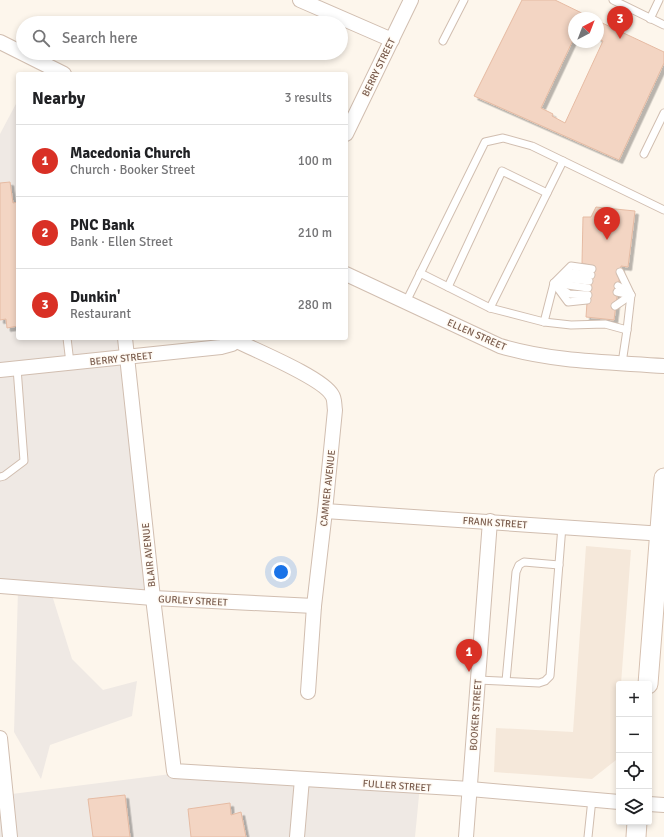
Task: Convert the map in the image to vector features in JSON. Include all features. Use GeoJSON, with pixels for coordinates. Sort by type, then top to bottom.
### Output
{"type":"FeatureCollection","features":[{"type":"Feature","properties":{"kind":"main road"},"geometry":{"type":"LineString","coordinates":[[648,681],[659,606],[664,478]]}},
{"type":"Feature","properties":{"kind":"main road"},"geometry":{"type":"LineString","coordinates":[[636,837],[637,825]]}},
{"type":"Feature","properties":{"kind":"street"},"geometry":{"type":"LineString","coordinates":[[300,0],[337,16]]}},
{"type":"Feature","properties":{"kind":"street","name":"BERRY STREET"},"geometry":{"type":"LineString","coordinates":[[348,130],[410,0]]}},
{"type":"Feature","properties":{"kind":"street"},"geometry":{"type":"LineString","coordinates":[[348,21],[392,40]]}},
{"type":"Feature","properties":{"kind":"street"},"geometry":{"type":"LineString","coordinates":[[0,42],[16,50]]}},
{"type":"Feature","properties":{"kind":"street"},"geometry":{"type":"LineString","coordinates":[[36,60],[60,72]]}},
{"type":"Feature","properties":{"kind":"street","name":"ELLEN STREET"},"geometry":{"type":"LineString","coordinates":[[348,275],[500,346],[523,353],[552,358],[664,366]]}},
{"type":"Feature","properties":{"kind":"street","name":"BLAIR AVENUE"},"geometry":{"type":"LineString","coordinates":[[125,340],[153,598],[174,771]]}},
{"type":"Feature","properties":{"kind":"street","name":"BERRY STREET"},"geometry":{"type":"LineString","coordinates":[[0,370],[221,347],[232,344],[237,340]]}},
{"type":"Feature","properties":{"kind":"street","name":"CAMNER AVENUE"},"geometry":{"type":"LineString","coordinates":[[240,340],[312,377],[329,390],[333,397],[335,410],[314,606],[308,692]]}},
{"type":"Feature","properties":{"kind":"street","name":"FRANK STREET"},"geometry":{"type":"LineString","coordinates":[[325,511],[662,533]]}},
{"type":"Feature","properties":{"kind":"street","name":"BOOKER STREET"},"geometry":{"type":"LineString","coordinates":[[466,837],[490,522]]}},
{"type":"Feature","properties":{"kind":"street","name":"GURLEY STREET"},"geometry":{"type":"LineString","coordinates":[[0,586],[153,598],[314,606]]}},
{"type":"Feature","properties":{"kind":"street"},"geometry":{"type":"LineString","coordinates":[[0,738],[10,837]]}},
{"type":"Feature","properties":{"kind":"street","name":"FULLER STREET"},"geometry":{"type":"LineString","coordinates":[[174,771],[470,789],[616,802]]}},
{"type":"Feature","properties":{"kind":"street"},"geometry":{"type":"LineString","coordinates":[[297,837],[302,778]]}},
{"type":"Feature","properties":{"kind":"street"},"geometry":{"type":"LineString","coordinates":[[652,804],[664,805]]}},
{"type":"Feature","properties":{"kind":"lane"},"geometry":{"type":"LineString","coordinates":[[443,41],[464,0]]}},
{"type":"Feature","properties":{"kind":"lane"},"geometry":{"type":"LineString","coordinates":[[614,0],[664,26]]}},
{"type":"Feature","properties":{"kind":"lane"},"geometry":{"type":"LineString","coordinates":[[650,19],[659,0]]}},
{"type":"Feature","properties":{"kind":"lane"},"geometry":{"type":"LineString","coordinates":[[644,154],[664,113]]}},
{"type":"Feature","properties":{"kind":"lane"},"geometry":{"type":"LineString","coordinates":[[406,302],[485,142],[503,138],[532,146],[664,210]]}},
{"type":"Feature","properties":{"kind":"lane"},"geometry":{"type":"LineString","coordinates":[[490,308],[563,161]]}},
{"type":"Feature","properties":{"kind":"lane"},"geometry":{"type":"LineString","coordinates":[[448,287],[502,171],[547,193]]}},
{"type":"Feature","properties":{"kind":"lane"},"geometry":{"type":"LineString","coordinates":[[544,322],[554,283],[571,266],[589,285]]}},
{"type":"Feature","properties":{"kind":"lane"},"geometry":{"type":"LineString","coordinates":[[420,273],[490,308],[544,322],[571,325],[605,324],[627,330]]}},
{"type":"Feature","properties":{"kind":"lane"},"geometry":{"type":"LineString","coordinates":[[554,283],[589,285]]}},
{"type":"Feature","properties":{"kind":"lane"},"geometry":{"type":"LineString","coordinates":[[554,283],[568,302],[589,285]]}},
{"type":"Feature","properties":{"kind":"lane"},"geometry":{"type":"LineString","coordinates":[[617,289],[631,295]]}},
{"type":"Feature","properties":{"kind":"lane"},"geometry":{"type":"LineString","coordinates":[[617,289],[631,295]]}},
{"type":"Feature","properties":{"kind":"lane"},"geometry":{"type":"LineString","coordinates":[[617,289],[631,295]]}},
{"type":"Feature","properties":{"kind":"lane"},"geometry":{"type":"LineString","coordinates":[[622,363],[631,295]]}},
{"type":"Feature","properties":{"kind":"lane"},"geometry":{"type":"LineString","coordinates":[[67,340],[70,363]]}},
{"type":"Feature","properties":{"kind":"lane"},"geometry":{"type":"LineString","coordinates":[[0,477],[4,476],[24,461],[18,368]]}},
{"type":"Feature","properties":{"kind":"lane"},"geometry":{"type":"LineString","coordinates":[[478,680],[539,683],[545,681],[550,676],[562,526]]}},
{"type":"Feature","properties":{"kind":"lane"},"geometry":{"type":"LineString","coordinates":[[506,681],[516,572],[519,565],[524,562],[559,565]]}},
{"type":"Feature","properties":{"kind":"lane"},"geometry":{"type":"LineString","coordinates":[[588,837],[592,799]]}},
{"type":"Feature","properties":{"kind":"shaded area"},"geometry":{"type":"Polygon","coordinates":[[[16,104],[16,340],[119,340],[149,597],[51,592],[72,659],[103,690],[137,681],[132,716],[50,745],[41,779],[14,732],[18,590],[0,589],[0,134],[16,104]]]}},
{"type":"Feature","properties":{"kind":"shaded area"},"geometry":{"type":"Polygon","coordinates":[[[586,546],[631,550],[621,681],[616,681],[616,760],[592,779],[494,772],[496,728],[573,732],[586,546]]]}},
{"type":"Feature","properties":{"kind":"shaded area"},"geometry":{"type":"Polygon","coordinates":[[[0,757],[4,795],[179,773],[420,785],[415,837],[0,837],[0,757]]]}},
{"type":"Feature","properties":{"kind":"building"},"geometry":{"type":"Polygon","coordinates":[[[522,0],[555,0],[580,12],[568,12],[568,48],[569,48],[541,108],[553,114],[552,116],[565,123],[600,48],[604,48],[604,24],[664,52],[664,63],[619,160],[474,96],[522,0]]]}},
{"type":"Feature","properties":{"kind":"building"},"geometry":{"type":"Polygon","coordinates":[[[10,182],[13,203],[16,202],[16,326],[7,328],[6,319],[0,320],[0,183],[10,182]]]}},
{"type":"Feature","properties":{"kind":"building"},"geometry":{"type":"Polygon","coordinates":[[[596,207],[635,211],[628,267],[621,266],[614,320],[586,317],[588,288],[592,266],[582,263],[583,217],[591,217],[596,207]]]}},
{"type":"Feature","properties":{"kind":"building"},"geometry":{"type":"Polygon","coordinates":[[[125,795],[130,837],[93,837],[88,799],[125,795]]]}},
{"type":"Feature","properties":{"kind":"building"},"geometry":{"type":"Polygon","coordinates":[[[230,803],[231,815],[241,812],[246,837],[191,837],[188,809],[230,803]]]}},
{"type":"Feature","properties":{"kind":"place","name":"Dunkin'"},"geometry":{"type":"Point","coordinates":[620,39]}},
{"type":"Feature","properties":{"kind":"place","name":"PNC Bank"},"geometry":{"type":"Point","coordinates":[607,240]}},
{"type":"Feature","properties":{"kind":"place","name":"Macedonia Church"},"geometry":{"type":"Point","coordinates":[469,672]}}]}
